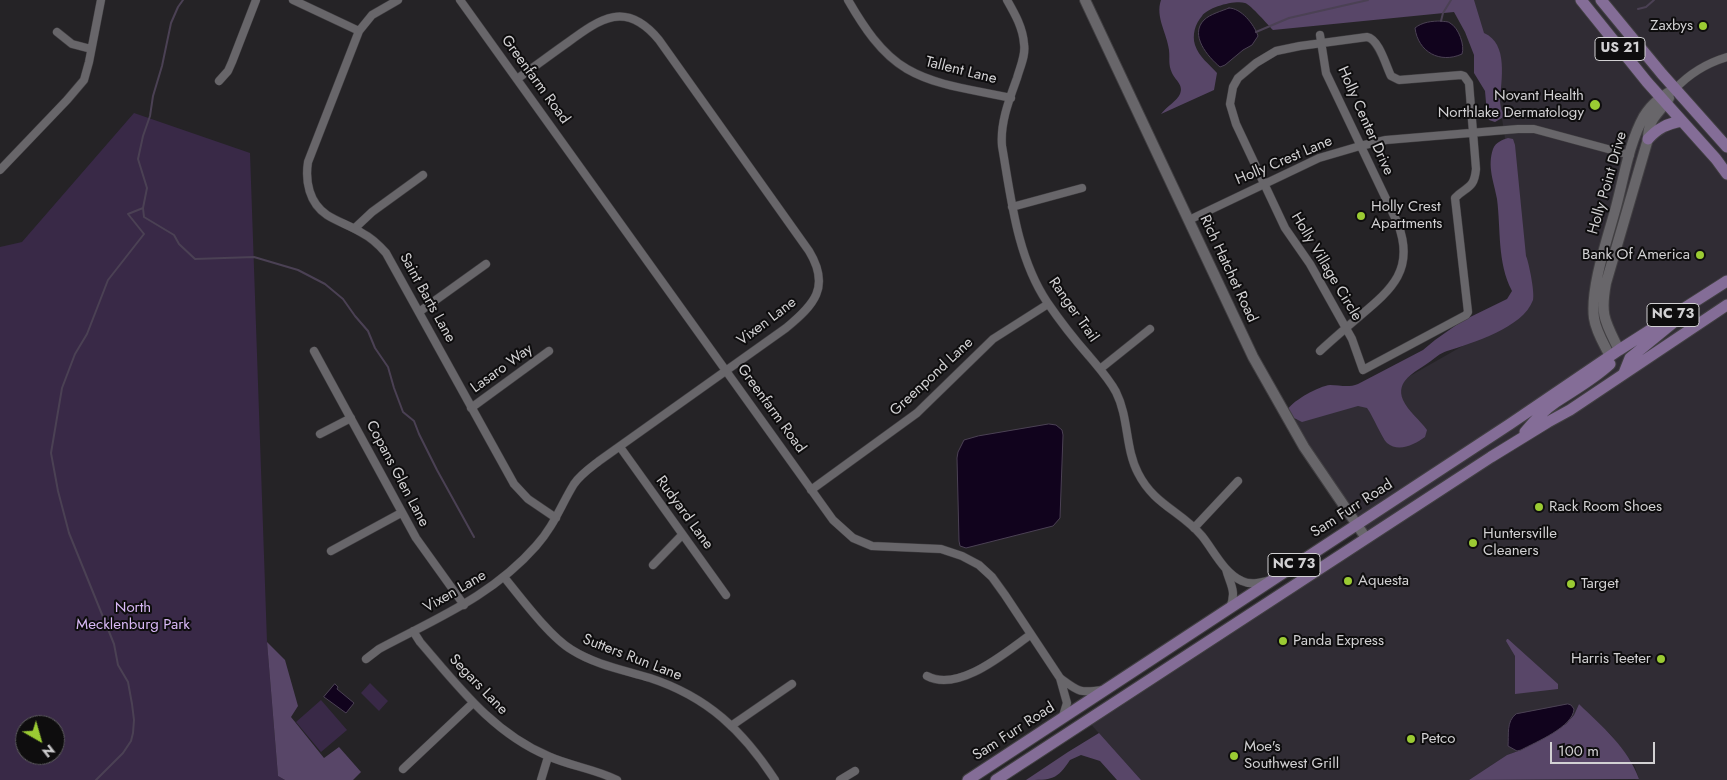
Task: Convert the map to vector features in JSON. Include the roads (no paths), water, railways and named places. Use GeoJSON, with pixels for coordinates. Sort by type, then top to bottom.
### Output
{"type":"FeatureCollection","features":[{"type":"Feature","properties":{"kind":"main road","name":"Rich Hatchet Road"},"geometry":{"type":"LineString","coordinates":[[1085,0],[1231,313],[1280,407],[1304,447],[1366,538]]}},
{"type":"Feature","properties":{"kind":"main road","name":"US 21"},"geometry":{"type":"LineString","coordinates":[[1580,0],[1727,174]]}},
{"type":"Feature","properties":{"kind":"main road","name":"US 21"},"geometry":{"type":"LineString","coordinates":[[1600,0],[1727,148]]}},
{"type":"Feature","properties":{"kind":"main road","name":"Holly Point Drive"},"geometry":{"type":"LineString","coordinates":[[1615,353],[1606,322],[1603,298],[1606,283],[1648,139],[1648,128],[1664,100],[1675,89]]}},
{"type":"Feature","properties":{"kind":"main road","name":"Holly Point Drive"},"geometry":{"type":"LineString","coordinates":[[1615,353],[1602,341],[1594,318],[1594,290],[1630,155],[1645,115],[1652,104],[1664,100]]}},
{"type":"Feature","properties":{"kind":"main road"},"geometry":{"type":"LineString","coordinates":[[1648,139],[1654,132],[1666,125],[1682,121]]}},
{"type":"Feature","properties":{"kind":"main road"},"geometry":{"type":"LineString","coordinates":[[1619,239],[1626,193],[1633,165],[1633,157],[1630,155]]}},
{"type":"Feature","properties":{"kind":"main road"},"geometry":{"type":"LineString","coordinates":[[1624,373],[1630,358],[1724,283]]}},
{"type":"Feature","properties":{"kind":"main road","name":"Sam Furr Road"},"geometry":{"type":"LineString","coordinates":[[968,780],[1724,283]]}},
{"type":"Feature","properties":{"kind":"main road","name":"Sam Furr Road"},"geometry":{"type":"LineString","coordinates":[[996,780],[1518,440],[1570,410],[1727,305]]}},
{"type":"Feature","properties":{"kind":"main road"},"geometry":{"type":"LineString","coordinates":[[1518,440],[1535,420],[1554,404],[1609,366],[1615,353]]}},
{"type":"Feature","properties":{"kind":"main road"},"geometry":{"type":"LineString","coordinates":[[977,780],[1024,744]]}},
{"type":"Feature","properties":{"kind":"street"},"geometry":{"type":"LineString","coordinates":[[0,170],[78,89],[86,73],[101,0]]}},
{"type":"Feature","properties":{"kind":"street"},"geometry":{"type":"LineString","coordinates":[[219,81],[230,66],[256,0]]}},
{"type":"Feature","properties":{"kind":"street"},"geometry":{"type":"LineString","coordinates":[[293,0],[358,31]]}},
{"type":"Feature","properties":{"kind":"street","name":"Saint Barts Lane"},"geometry":{"type":"LineString","coordinates":[[398,0],[372,15],[358,31],[306,173],[310,192],[321,210],[327,215],[371,238],[386,253],[502,464],[521,493],[538,507],[556,518]]}},
{"type":"Feature","properties":{"kind":"street","name":"Greenfarm Road"},"geometry":{"type":"LineString","coordinates":[[460,0],[811,490],[842,530],[863,543],[884,547],[941,549],[974,562],[992,577],[1060,678],[1070,687],[1077,690],[1090,692],[1106,689]]}},
{"type":"Feature","properties":{"kind":"street","name":"Tallent Lane"},"geometry":{"type":"LineString","coordinates":[[848,0],[863,25],[882,49],[906,68],[939,82],[1011,98]]}},
{"type":"Feature","properties":{"kind":"street","name":"Ranger Trail"},"geometry":{"type":"LineString","coordinates":[[1008,0],[1022,31],[1025,45],[1011,98],[1002,122],[1001,134],[1012,207],[1028,263],[1035,280],[1048,304],[1116,391],[1121,403],[1133,461],[1144,484],[1159,502],[1194,528],[1226,569],[1241,581],[1248,584],[1271,581]]}},
{"type":"Feature","properties":{"kind":"street","name":"Vixen Lane"},"geometry":{"type":"LineString","coordinates":[[366,659],[379,649],[464,605],[504,577],[538,544],[556,518],[574,484],[581,476],[803,313],[813,301],[818,285],[817,268],[813,257],[659,40],[652,32],[636,21],[619,16],[604,18],[517,79]]}},
{"type":"Feature","properties":{"kind":"street"},"geometry":{"type":"LineString","coordinates":[[57,32],[72,44],[91,49]]}},
{"type":"Feature","properties":{"kind":"street","name":"Holly Village Circle"},"geometry":{"type":"LineString","coordinates":[[1371,38],[1376,43],[1394,79],[1464,76],[1469,83],[1473,133],[1475,179],[1467,190],[1455,198],[1468,312],[1466,315],[1363,370],[1352,338],[1310,264],[1285,228],[1264,184],[1232,113],[1230,104],[1233,87],[1246,70],[1265,56],[1276,51],[1321,39],[1371,38]]}},
{"type":"Feature","properties":{"kind":"street","name":"Holly Center Drive"},"geometry":{"type":"LineString","coordinates":[[1320,351],[1391,288],[1398,276],[1403,258],[1402,239],[1398,224],[1326,73],[1321,39]]}},
{"type":"Feature","properties":{"kind":"street","name":"Holly Point Drive"},"geometry":{"type":"LineString","coordinates":[[1675,89],[1685,79],[1709,63],[1727,57]]}},
{"type":"Feature","properties":{"kind":"street","name":"Holly Crest Lane"},"geometry":{"type":"LineString","coordinates":[[1189,220],[1319,158],[1386,140],[1534,129],[1630,155]]}},
{"type":"Feature","properties":{"kind":"street"},"geometry":{"type":"LineString","coordinates":[[355,228],[372,212],[423,175]]}},
{"type":"Feature","properties":{"kind":"street"},"geometry":{"type":"LineString","coordinates":[[1012,207],[1082,188]]}},
{"type":"Feature","properties":{"kind":"street"},"geometry":{"type":"LineString","coordinates":[[419,312],[486,264]]}},
{"type":"Feature","properties":{"kind":"street","name":"Greenpond Lane"},"geometry":{"type":"LineString","coordinates":[[811,490],[917,413],[993,340],[1048,304]]}},
{"type":"Feature","properties":{"kind":"street"},"geometry":{"type":"LineString","coordinates":[[1100,370],[1150,329]]}},
{"type":"Feature","properties":{"kind":"street","name":"Copans Glen Lane"},"geometry":{"type":"LineString","coordinates":[[314,351],[401,513],[426,554],[464,605]]}},
{"type":"Feature","properties":{"kind":"street","name":"Lasaro Way"},"geometry":{"type":"LineString","coordinates":[[471,408],[550,351]]}},
{"type":"Feature","properties":{"kind":"street"},"geometry":{"type":"LineString","coordinates":[[320,434],[351,418]]}},
{"type":"Feature","properties":{"kind":"street","name":"Rudyard Lane"},"geometry":{"type":"LineString","coordinates":[[620,447],[726,595]]}},
{"type":"Feature","properties":{"kind":"street"},"geometry":{"type":"LineString","coordinates":[[1194,528],[1238,481]]}},
{"type":"Feature","properties":{"kind":"street"},"geometry":{"type":"LineString","coordinates":[[331,550],[401,513]]}},
{"type":"Feature","properties":{"kind":"street"},"geometry":{"type":"LineString","coordinates":[[653,565],[682,534]]}},
{"type":"Feature","properties":{"kind":"street","name":"Ranger Trail"},"geometry":{"type":"LineString","coordinates":[[1226,569],[1234,590],[1233,600],[1229,608]]}},
{"type":"Feature","properties":{"kind":"street","name":"Sutters Run Lane"},"geometry":{"type":"LineString","coordinates":[[504,577],[556,638],[570,649],[597,663],[658,681],[679,690],[703,704],[748,742],[775,780]]}},
{"type":"Feature","properties":{"kind":"street","name":"Segars Lane"},"geometry":{"type":"LineString","coordinates":[[413,631],[420,642],[473,703],[497,726],[528,747],[548,757],[617,780]]}},
{"type":"Feature","properties":{"kind":"street"},"geometry":{"type":"LineString","coordinates":[[927,676],[932,679],[943,680],[969,674],[1030,634]]}},
{"type":"Feature","properties":{"kind":"street","name":"Greenfarm Road"},"geometry":{"type":"LineString","coordinates":[[1060,678],[1067,703],[1062,719]]}},
{"type":"Feature","properties":{"kind":"street"},"geometry":{"type":"LineString","coordinates":[[731,726],[792,684]]}},
{"type":"Feature","properties":{"kind":"street"},"geometry":{"type":"LineString","coordinates":[[403,769],[473,703]]}},
{"type":"Feature","properties":{"kind":"street"},"geometry":{"type":"LineString","coordinates":[[541,780],[548,757]]}},
{"type":"Feature","properties":{"kind":"street"},"geometry":{"type":"LineString","coordinates":[[840,780],[855,770]]}},
{"type":"Feature","properties":{"kind":"waterway"},"geometry":{"type":"LineString","coordinates":[[183,0],[171,23],[150,116],[138,159],[147,188],[143,208],[144,217],[174,235],[179,244],[195,259],[254,257],[298,270],[325,284],[343,299],[368,331],[375,348],[388,367],[403,412],[414,421],[437,470],[474,537]]}},
{"type":"Feature","properties":{"kind":"waterway"},"geometry":{"type":"LineString","coordinates":[[1256,32],[1289,18],[1368,0]]}},
{"type":"Feature","properties":{"kind":"waterway"},"geometry":{"type":"LineString","coordinates":[[1441,21],[1443,13],[1451,0]]}},
{"type":"Feature","properties":{"kind":"waterway"},"geometry":{"type":"LineString","coordinates":[[1638,9],[1646,7],[1654,0]]}},
{"type":"Feature","properties":{"kind":"waterway"},"geometry":{"type":"LineString","coordinates":[[96,780],[123,753],[131,741],[134,720],[132,704],[128,682],[118,665],[114,644],[69,533],[58,491],[51,453],[62,388],[75,354],[87,334],[108,280],[144,234],[128,214],[143,208]]}},
{"type":"Feature","properties":{"kind":"place","name":"Zaxbys"},"geometry":{"type":"Point","coordinates":[1703,26]}},
{"type":"Feature","properties":{"kind":"place","name":"Novant Health Northlake Dermatology"},"geometry":{"type":"Point","coordinates":[1595,105]}},
{"type":"Feature","properties":{"kind":"place","name":"Holly Crest Apartments"},"geometry":{"type":"Point","coordinates":[1361,216]}},
{"type":"Feature","properties":{"kind":"place","name":"Bank Of America"},"geometry":{"type":"Point","coordinates":[1700,255]}},
{"type":"Feature","properties":{"kind":"place","name":"Rack Room Shoes"},"geometry":{"type":"Point","coordinates":[1539,507]}},
{"type":"Feature","properties":{"kind":"place","name":"Huntersville Cleaners"},"geometry":{"type":"Point","coordinates":[1473,543]}},
{"type":"Feature","properties":{"kind":"place","name":"Aquesta"},"geometry":{"type":"Point","coordinates":[1348,581]}},
{"type":"Feature","properties":{"kind":"place","name":"Target"},"geometry":{"type":"Point","coordinates":[1571,584]}},
{"type":"Feature","properties":{"kind":"place","name":"Panda Express"},"geometry":{"type":"Point","coordinates":[1283,641]}},
{"type":"Feature","properties":{"kind":"place","name":"Harris Teeter"},"geometry":{"type":"Point","coordinates":[1661,659]}},
{"type":"Feature","properties":{"kind":"place","name":"Petco"},"geometry":{"type":"Point","coordinates":[1411,739]}},
{"type":"Feature","properties":{"kind":"place","name":"Moe's Southwest Grill"},"geometry":{"type":"Point","coordinates":[1234,756]}},
{"type":"Feature","properties":{"kind":"park label","name":"North Mecklenburg Park"},"geometry":{"type":"Point","coordinates":[133,616]}}]}
